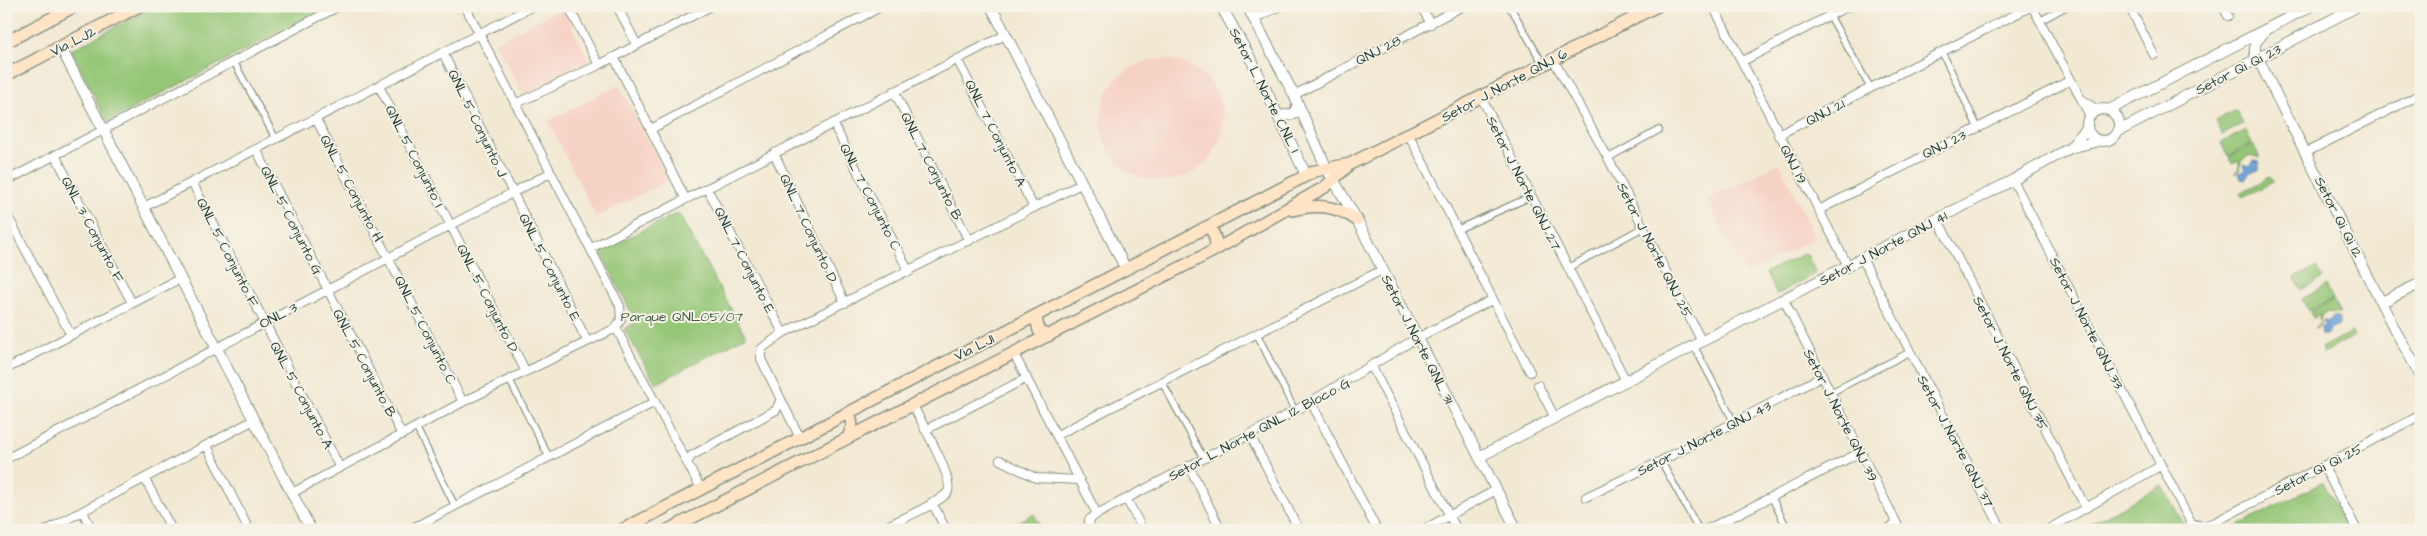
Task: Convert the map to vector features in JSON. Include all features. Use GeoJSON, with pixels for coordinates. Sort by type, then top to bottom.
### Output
{"type":"FeatureCollection","features":[{"type":"Feature","properties":{"kind":"main road"},"geometry":{"type":"LineString","coordinates":[[6,42],[75,6]]}},
{"type":"Feature","properties":{"kind":"main road","name":"Via LJ2"},"geometry":{"type":"LineString","coordinates":[[6,75],[139,6]]}},
{"type":"Feature","properties":{"kind":"main road","name":"Setor J Norte QNJ 6"},"geometry":{"type":"LineString","coordinates":[[1350,164],[1548,62],[1632,12],[1656,6]]}},
{"type":"Feature","properties":{"kind":"main road","name":"Via LJ1"},"geometry":{"type":"LineString","coordinates":[[622,530],[1306,175],[1350,164]]}},
{"type":"Feature","properties":{"kind":"main road","name":"Via LJ1"},"geometry":{"type":"LineString","coordinates":[[668,530],[1214,250],[1284,212],[1335,180],[1350,164]]}},
{"type":"Feature","properties":{"kind":"main road"},"geometry":{"type":"LineString","coordinates":[[1284,212],[1320,205],[1341,210],[1357,220]]}},
{"type":"Feature","properties":{"kind":"main road"},"geometry":{"type":"LineString","coordinates":[[1204,228],[1209,227],[1213,232],[1215,238],[1214,250]]}},
{"type":"Feature","properties":{"kind":"main road"},"geometry":{"type":"LineString","coordinates":[[1039,314],[1036,318],[1039,331],[1048,336]]}},
{"type":"Feature","properties":{"kind":"main road"},"geometry":{"type":"LineString","coordinates":[[868,402],[865,407],[866,413],[876,423]]}},
{"type":"Feature","properties":{"kind":"main road"},"geometry":{"type":"LineString","coordinates":[[845,414],[850,416],[852,422],[852,429],[848,437]]}},
{"type":"Feature","properties":{"kind":"street"},"geometry":{"type":"LineString","coordinates":[[6,181],[339,6]]}},
{"type":"Feature","properties":{"kind":"street"},"geometry":{"type":"LineString","coordinates":[[292,493],[525,370],[616,328],[621,319],[620,306],[465,6]]}},
{"type":"Feature","properties":{"kind":"street"},"geometry":{"type":"LineString","coordinates":[[144,207],[533,6]]}},
{"type":"Feature","properties":{"kind":"street"},"geometry":{"type":"LineString","coordinates":[[568,6],[599,65]]}},
{"type":"Feature","properties":{"kind":"street"},"geometry":{"type":"LineString","coordinates":[[616,6],[637,45]]}},
{"type":"Feature","properties":{"kind":"street"},"geometry":{"type":"LineString","coordinates":[[515,104],[614,58],[698,9],[711,6]]}},
{"type":"Feature","properties":{"kind":"street"},"geometry":{"type":"LineString","coordinates":[[651,129],[882,6]]}},
{"type":"Feature","properties":{"kind":"street"},"geometry":{"type":"LineString","coordinates":[[991,6],[1126,269]]}},
{"type":"Feature","properties":{"kind":"street","name":"Setor L Norte CNL 1"},"geometry":{"type":"LineString","coordinates":[[1221,6],[1279,116],[1306,175]]}},
{"type":"Feature","properties":{"kind":"street","name":"Setor J Norte QNL 31"},"geometry":{"type":"LineString","coordinates":[[1247,6],[1296,99],[1327,169],[1357,220],[1516,530]]}},
{"type":"Feature","properties":{"kind":"street"},"geometry":{"type":"LineString","coordinates":[[1254,19],[1280,6]]}},
{"type":"Feature","properties":{"kind":"street"},"geometry":{"type":"LineString","coordinates":[[1422,6],[1431,24]]}},
{"type":"Feature","properties":{"kind":"street","name":"QNJ 28"},"geometry":{"type":"LineString","coordinates":[[1296,99],[1463,6]]}},
{"type":"Feature","properties":{"kind":"street","name":"QNJ 19"},"geometry":{"type":"LineString","coordinates":[[1713,6],[1743,61],[1778,135],[1848,266]]}},
{"type":"Feature","properties":{"kind":"street"},"geometry":{"type":"LineString","coordinates":[[1743,61],[1848,6]]}},
{"type":"Feature","properties":{"kind":"street"},"geometry":{"type":"LineString","coordinates":[[2032,6],[2080,97],[2094,113]]}},
{"type":"Feature","properties":{"kind":"street","name":"QNJ 21"},"geometry":{"type":"LineString","coordinates":[[1778,135],[2032,6]]}},
{"type":"Feature","properties":{"kind":"street"},"geometry":{"type":"LineString","coordinates":[[2040,21],[2067,6]]}},
{"type":"Feature","properties":{"kind":"street"},"geometry":{"type":"LineString","coordinates":[[2129,6],[2154,55]]}},
{"type":"Feature","properties":{"kind":"street"},"geometry":{"type":"LineString","coordinates":[[2222,6],[2228,16]]}},
{"type":"Feature","properties":{"kind":"street","name":"Setor Qi Qi 23"},"geometry":{"type":"LineString","coordinates":[[2109,110],[2169,81],[2311,6]]}},
{"type":"Feature","properties":{"kind":"street"},"geometry":{"type":"LineString","coordinates":[[2314,29],[2329,14],[2344,6]]}},
{"type":"Feature","properties":{"kind":"street","name":"Setor Qi Qi 23"},"geometry":{"type":"LineString","coordinates":[[2119,131],[2358,6]]}},
{"type":"Feature","properties":{"kind":"street"},"geometry":{"type":"LineString","coordinates":[[1511,7],[1548,62]]}},
{"type":"Feature","properties":{"kind":"street"},"geometry":{"type":"LineString","coordinates":[[1830,16],[1871,89]]}},
{"type":"Feature","properties":{"kind":"street"},"geometry":{"type":"LineString","coordinates":[[2258,58],[2256,43],[2264,32]]}},
{"type":"Feature","properties":{"kind":"street"},"geometry":{"type":"LineString","coordinates":[[591,248],[1005,35]]}},
{"type":"Feature","properties":{"kind":"street"},"geometry":{"type":"LineString","coordinates":[[60,48],[104,128],[311,530]]}},
{"type":"Feature","properties":{"kind":"street"},"geometry":{"type":"LineString","coordinates":[[1942,52],[1978,128]]}},
{"type":"Feature","properties":{"kind":"street","name":"QNL 5 Conjunto J"},"geometry":{"type":"LineString","coordinates":[[443,53],[512,194]]}},
{"type":"Feature","properties":{"kind":"street"},"geometry":{"type":"LineString","coordinates":[[614,58],[685,198]]}},
{"type":"Feature","properties":{"kind":"street","name":"QNL 7 Conjunto A"},"geometry":{"type":"LineString","coordinates":[[958,58],[1034,208]]}},
{"type":"Feature","properties":{"kind":"street","name":"Setor Qi Qi 12"},"geometry":{"type":"LineString","coordinates":[[2258,58],[2421,376]]}},
{"type":"Feature","properties":{"kind":"street"},"geometry":{"type":"LineString","coordinates":[[234,62],[276,139]]}},
{"type":"Feature","properties":{"kind":"street","name":"Setor J Norte QNJ 25"},"geometry":{"type":"LineString","coordinates":[[1548,62],[1608,158],[1644,227],[1698,344]]}},
{"type":"Feature","properties":{"kind":"street","name":"QNJ 23"},"geometry":{"type":"LineString","coordinates":[[1819,210],[2071,80]]}},
{"type":"Feature","properties":{"kind":"street","name":"QNL 5 Conjunto I"},"geometry":{"type":"LineString","coordinates":[[380,86],[450,226]]}},
{"type":"Feature","properties":{"kind":"street","name":"QNL 7 Conjunto B"},"geometry":{"type":"LineString","coordinates":[[894,91],[969,241]]}},
{"type":"Feature","properties":{"kind":"street"},"geometry":{"type":"LineString","coordinates":[[2305,152],[2421,94]]}},
{"type":"Feature","properties":{"kind":"street","name":"Setor J Norte QNJ 27"},"geometry":{"type":"LineString","coordinates":[[1481,97],[1626,380]]}},
{"type":"Feature","properties":{"kind":"street"},"geometry":{"type":"LineString","coordinates":[[1279,116],[1294,114],[1296,99]]}},
{"type":"Feature","properties":{"kind":"street"},"geometry":{"type":"LineString","coordinates":[[2070,148],[2098,141],[2108,141],[2119,131],[2119,121],[2109,110],[2094,113]]}},
{"type":"Feature","properties":{"kind":"street"},"geometry":{"type":"LineString","coordinates":[[2070,148],[2088,128],[2094,113]]}},
{"type":"Feature","properties":{"kind":"street","name":"QNL 5 Conjunto H"},"geometry":{"type":"LineString","coordinates":[[316,119],[389,258]]}},
{"type":"Feature","properties":{"kind":"street","name":"QNL 7 Conjunto C"},"geometry":{"type":"LineString","coordinates":[[833,123],[909,272]]}},
{"type":"Feature","properties":{"kind":"street"},"geometry":{"type":"LineString","coordinates":[[2088,128],[2093,138],[2098,141]]}},
{"type":"Feature","properties":{"kind":"street"},"geometry":{"type":"LineString","coordinates":[[1608,158],[1659,130]]}},
{"type":"Feature","properties":{"kind":"street"},"geometry":{"type":"LineString","coordinates":[[1409,135],[1530,372]]}},
{"type":"Feature","properties":{"kind":"street","name":"Setor J Norte QNJ 41"},"geometry":{"type":"LineString","coordinates":[[1479,457],[1862,260],[2070,148]]}},
{"type":"Feature","properties":{"kind":"street","name":"QNL 5 Conjunto G"},"geometry":{"type":"LineString","coordinates":[[256,149],[327,291]]}},
{"type":"Feature","properties":{"kind":"street","name":"QNL 7 Conjunto D"},"geometry":{"type":"LineString","coordinates":[[774,153],[845,303]]}},
{"type":"Feature","properties":{"kind":"street","name":"QNL 3 Conjunto F"},"geometry":{"type":"LineString","coordinates":[[55,155],[132,303]]}},
{"type":"Feature","properties":{"kind":"street","name":"ONL 3"},"geometry":{"type":"LineString","coordinates":[[6,459],[550,173]]}},
{"type":"Feature","properties":{"kind":"street","name":"Setor J Norte QNJ 33"},"geometry":{"type":"LineString","coordinates":[[2013,180],[2160,466],[2191,522],[2196,526],[2206,526],[2215,522]]}},
{"type":"Feature","properties":{"kind":"street","name":"QNL 5 Conjunto F"},"geometry":{"type":"LineString","coordinates":[[192,182],[264,322]]}},
{"type":"Feature","properties":{"kind":"street"},"geometry":{"type":"LineString","coordinates":[[800,438],[780,401],[760,354],[761,349],[766,344],[783,333],[909,272],[1083,183]]}},
{"type":"Feature","properties":{"kind":"street","name":"QNL 7 Conjunto E"},"geometry":{"type":"LineString","coordinates":[[707,188],[783,333]]}},
{"type":"Feature","properties":{"kind":"street","name":"QNL 5 Conjunto E"},"geometry":{"type":"LineString","coordinates":[[512,194],[587,341]]}},
{"type":"Feature","properties":{"kind":"street"},"geometry":{"type":"LineString","coordinates":[[1456,230],[1532,196]]}},
{"type":"Feature","properties":{"kind":"street"},"geometry":{"type":"LineString","coordinates":[[6,214],[71,335]]}},
{"type":"Feature","properties":{"kind":"street","name":"Setor J Norte QNJ 35"},"geometry":{"type":"LineString","coordinates":[[1937,218],[2086,508]]}},
{"type":"Feature","properties":{"kind":"street","name":"QNL 5 Conjunto D"},"geometry":{"type":"LineString","coordinates":[[450,226],[525,370]]}},
{"type":"Feature","properties":{"kind":"street"},"geometry":{"type":"LineString","coordinates":[[1568,268],[1644,227]]}},
{"type":"Feature","properties":{"kind":"street","name":"QNL 5 Conjunto C"},"geometry":{"type":"LineString","coordinates":[[389,258],[463,402]]}},
{"type":"Feature","properties":{"kind":"street","name":"Setor J Norte QNJ 37"},"geometry":{"type":"LineString","coordinates":[[1862,260],[2002,530]]}},
{"type":"Feature","properties":{"kind":"street"},"geometry":{"type":"LineString","coordinates":[[1057,435],[1382,270]]}},
{"type":"Feature","properties":{"kind":"street"},"geometry":{"type":"LineString","coordinates":[[8,365],[71,335],[181,278]]}},
{"type":"Feature","properties":{"kind":"street"},"geometry":{"type":"LineString","coordinates":[[2382,302],[2421,283]]}},
{"type":"Feature","properties":{"kind":"street","name":"QNL 5 Conjunto B"},"geometry":{"type":"LineString","coordinates":[[327,291],[402,435]]}},
{"type":"Feature","properties":{"kind":"street","name":"Setor L Norte QNL 12 Bloco G"},"geometry":{"type":"LineString","coordinates":[[1094,515],[1127,500],[1295,411],[1418,338],[1492,300]]}},
{"type":"Feature","properties":{"kind":"street","name":"Setor J Norte QNJ 39"},"geometry":{"type":"LineString","coordinates":[[1784,300],[1859,453],[1898,527]]}},
{"type":"Feature","properties":{"kind":"street","name":"QNL 5 Conjunto A"},"geometry":{"type":"LineString","coordinates":[[264,322],[340,468]]}},
{"type":"Feature","properties":{"kind":"street"},"geometry":{"type":"LineString","coordinates":[[616,328],[687,458],[701,489]]}},
{"type":"Feature","properties":{"kind":"street"},"geometry":{"type":"LineString","coordinates":[[1257,334],[1295,411]]}},
{"type":"Feature","properties":{"kind":"street"},"geometry":{"type":"LineString","coordinates":[[1698,344],[1734,422]]}},
{"type":"Feature","properties":{"kind":"street"},"geometry":{"type":"LineString","coordinates":[[1830,393],[1910,352]]}},
{"type":"Feature","properties":{"kind":"street"},"geometry":{"type":"LineString","coordinates":[[1014,354],[1080,480],[1094,515],[1089,524],[1090,530]]}},
{"type":"Feature","properties":{"kind":"street"},"geometry":{"type":"LineString","coordinates":[[1372,367],[1457,530]]}},
{"type":"Feature","properties":{"kind":"street","name":"Setor J Norte QNJ 43"},"geometry":{"type":"LineString","coordinates":[[1586,497],[1661,461],[1821,377]]}},
{"type":"Feature","properties":{"kind":"street"},"geometry":{"type":"LineString","coordinates":[[925,430],[1027,378]]}},
{"type":"Feature","properties":{"kind":"street"},"geometry":{"type":"LineString","coordinates":[[509,379],[550,457]]}},
{"type":"Feature","properties":{"kind":"street"},"geometry":{"type":"LineString","coordinates":[[1162,382],[1204,459]]}},
{"type":"Feature","properties":{"kind":"street"},"geometry":{"type":"LineString","coordinates":[[1538,385],[1555,418]]}},
{"type":"Feature","properties":{"kind":"street"},"geometry":{"type":"LineString","coordinates":[[776,410],[780,401]]}},
{"type":"Feature","properties":{"kind":"street"},"geometry":{"type":"LineString","coordinates":[[409,530],[655,402]]}},
{"type":"Feature","properties":{"kind":"street"},"geometry":{"type":"LineString","coordinates":[[1311,402],[1377,530]]}},
{"type":"Feature","properties":{"kind":"street"},"geometry":{"type":"LineString","coordinates":[[879,530],[932,502],[947,492],[950,487],[946,473],[913,405]]}},
{"type":"Feature","properties":{"kind":"street"},"geometry":{"type":"LineString","coordinates":[[687,458],[776,410],[785,410]]}},
{"type":"Feature","properties":{"kind":"street","name":"Setor Qi Qi 25"},"geometry":{"type":"LineString","coordinates":[[2215,522],[2421,415]]}},
{"type":"Feature","properties":{"kind":"street"},"geometry":{"type":"LineString","coordinates":[[47,530],[254,420]]}},
{"type":"Feature","properties":{"kind":"street"},"geometry":{"type":"LineString","coordinates":[[416,427],[455,506]]}},
{"type":"Feature","properties":{"kind":"street"},"geometry":{"type":"LineString","coordinates":[[1250,435],[1299,530]]}},
{"type":"Feature","properties":{"kind":"street"},"geometry":{"type":"LineString","coordinates":[[207,446],[249,530]]}},
{"type":"Feature","properties":{"kind":"street"},"geometry":{"type":"LineString","coordinates":[[1706,530],[1859,453]]}},
{"type":"Feature","properties":{"kind":"street"},"geometry":{"type":"LineString","coordinates":[[1000,460],[1036,478],[1080,480]]}},
{"type":"Feature","properties":{"kind":"street"},"geometry":{"type":"LineString","coordinates":[[1661,461],[1699,530]]}},
{"type":"Feature","properties":{"kind":"street"},"geometry":{"type":"LineString","coordinates":[[1189,466],[1221,530]]}},
{"type":"Feature","properties":{"kind":"street"},"geometry":{"type":"LineString","coordinates":[[2047,530],[2160,466]]}},
{"type":"Feature","properties":{"kind":"street"},"geometry":{"type":"LineString","coordinates":[[2324,467],[2357,530]]}},
{"type":"Feature","properties":{"kind":"street"},"geometry":{"type":"LineString","coordinates":[[145,479],[172,530]]}},
{"type":"Feature","properties":{"kind":"street"},"geometry":{"type":"LineString","coordinates":[[1423,530],[1496,490]]}},
{"type":"Feature","properties":{"kind":"street"},"geometry":{"type":"LineString","coordinates":[[1771,496],[1788,530]]}},
{"type":"Feature","properties":{"kind":"street"},"geometry":{"type":"LineString","coordinates":[[1127,500],[1142,530]]}},
{"type":"Feature","properties":{"kind":"street"},"geometry":{"type":"LineString","coordinates":[[932,502],[946,530]]}},
{"type":"Feature","properties":{"kind":"street"},"geometry":{"type":"LineString","coordinates":[[83,512],[92,530]]}},
{"type":"Feature","properties":{"kind":"street"},"geometry":{"type":"LineString","coordinates":[[1886,530],[1898,527]]}},
{"type":"Feature","properties":{"kind":"shaded area"},"geometry":{"type":"Polygon","coordinates":[[[562,8],[590,62],[523,95],[495,42],[562,8]]]}},
{"type":"Feature","properties":{"kind":"shaded area"},"geometry":{"type":"Polygon","coordinates":[[[1162,59],[1185,64],[1205,77],[1218,97],[1223,120],[1218,143],[1205,163],[1185,176],[1162,181],[1139,176],[1119,163],[1106,143],[1101,120],[1106,97],[1119,77],[1139,64],[1162,59]]]}},
{"type":"Feature","properties":{"kind":"shaded area"},"geometry":{"type":"Polygon","coordinates":[[[619,85],[669,180],[596,217],[548,121],[619,85]]]}},
{"type":"Feature","properties":{"kind":"shaded area"},"geometry":{"type":"Polygon","coordinates":[[[1780,163],[1815,238],[1746,274],[1706,200],[1780,163]]]}},
{"type":"Feature","properties":{"kind":"green space"},"geometry":{"type":"Polygon","coordinates":[[[155,6],[330,6],[107,122],[71,50],[155,6]]]}},
{"type":"Feature","properties":{"kind":"green space"},"geometry":{"type":"Polygon","coordinates":[[[2236,110],[2243,124],[2222,135],[2215,121],[2236,110]]]}},
{"type":"Feature","properties":{"kind":"green space"},"geometry":{"type":"Polygon","coordinates":[[[2246,130],[2252,143],[2228,156],[2221,143],[2246,130]]]}},
{"type":"Feature","properties":{"kind":"green space"},"geometry":{"type":"Polygon","coordinates":[[[2253,144],[2260,158],[2250,155],[2241,161],[2239,170],[2234,174],[2239,168],[2239,160],[2232,163],[2229,157],[2253,144]]]}},
{"type":"Feature","properties":{"kind":"green space"},"geometry":{"type":"Polygon","coordinates":[[[2270,177],[2273,182],[2243,197],[2240,193],[2270,177]]]}},
{"type":"Feature","properties":{"kind":"green space","name":"Parque QNL05/07"},"geometry":{"type":"Polygon","coordinates":[[[678,213],[746,336],[656,384],[624,329],[636,322],[600,251],[678,213]]]}},
{"type":"Feature","properties":{"kind":"green space"},"geometry":{"type":"Polygon","coordinates":[[[1806,253],[1816,273],[1777,294],[1766,272],[1806,253]]]}},
{"type":"Feature","properties":{"kind":"green space"},"geometry":{"type":"Polygon","coordinates":[[[2317,267],[2323,278],[2301,290],[2295,278],[2317,267]]]}},
{"type":"Feature","properties":{"kind":"green space"},"geometry":{"type":"Polygon","coordinates":[[[2326,286],[2333,299],[2308,311],[2302,299],[2326,286]]]}},
{"type":"Feature","properties":{"kind":"green space"},"geometry":{"type":"Polygon","coordinates":[[[2333,300],[2340,313],[2327,312],[2321,316],[2320,322],[2319,315],[2313,318],[2310,312],[2333,300]]]}},
{"type":"Feature","properties":{"kind":"green space"},"geometry":{"type":"Polygon","coordinates":[[[2351,332],[2353,337],[2323,353],[2321,348],[2351,332]]]}},
{"type":"Feature","properties":{"kind":"green space"},"geometry":{"type":"Polygon","coordinates":[[[2323,482],[2348,530],[2230,530],[2323,482]]]}},
{"type":"Feature","properties":{"kind":"green space"},"geometry":{"type":"Polygon","coordinates":[[[2162,485],[2187,530],[2080,530],[2162,485]]]}},
{"type":"Feature","properties":{"kind":"green space"},"geometry":{"type":"Polygon","coordinates":[[[1034,514],[1042,530],[1003,529],[1034,514]]]}},
{"type":"Feature","properties":{"kind":"water"},"geometry":{"type":"Polygon","coordinates":[[[2253,161],[2259,162],[2259,170],[2250,172],[2245,180],[2241,179],[2239,173],[2245,170],[2243,164],[2249,166],[2253,161]]]}},
{"type":"Feature","properties":{"kind":"water"},"geometry":{"type":"Polygon","coordinates":[[[2333,316],[2339,318],[2339,325],[2331,328],[2326,335],[2321,335],[2320,328],[2325,325],[2323,320],[2330,321],[2333,316]]]}}]}
